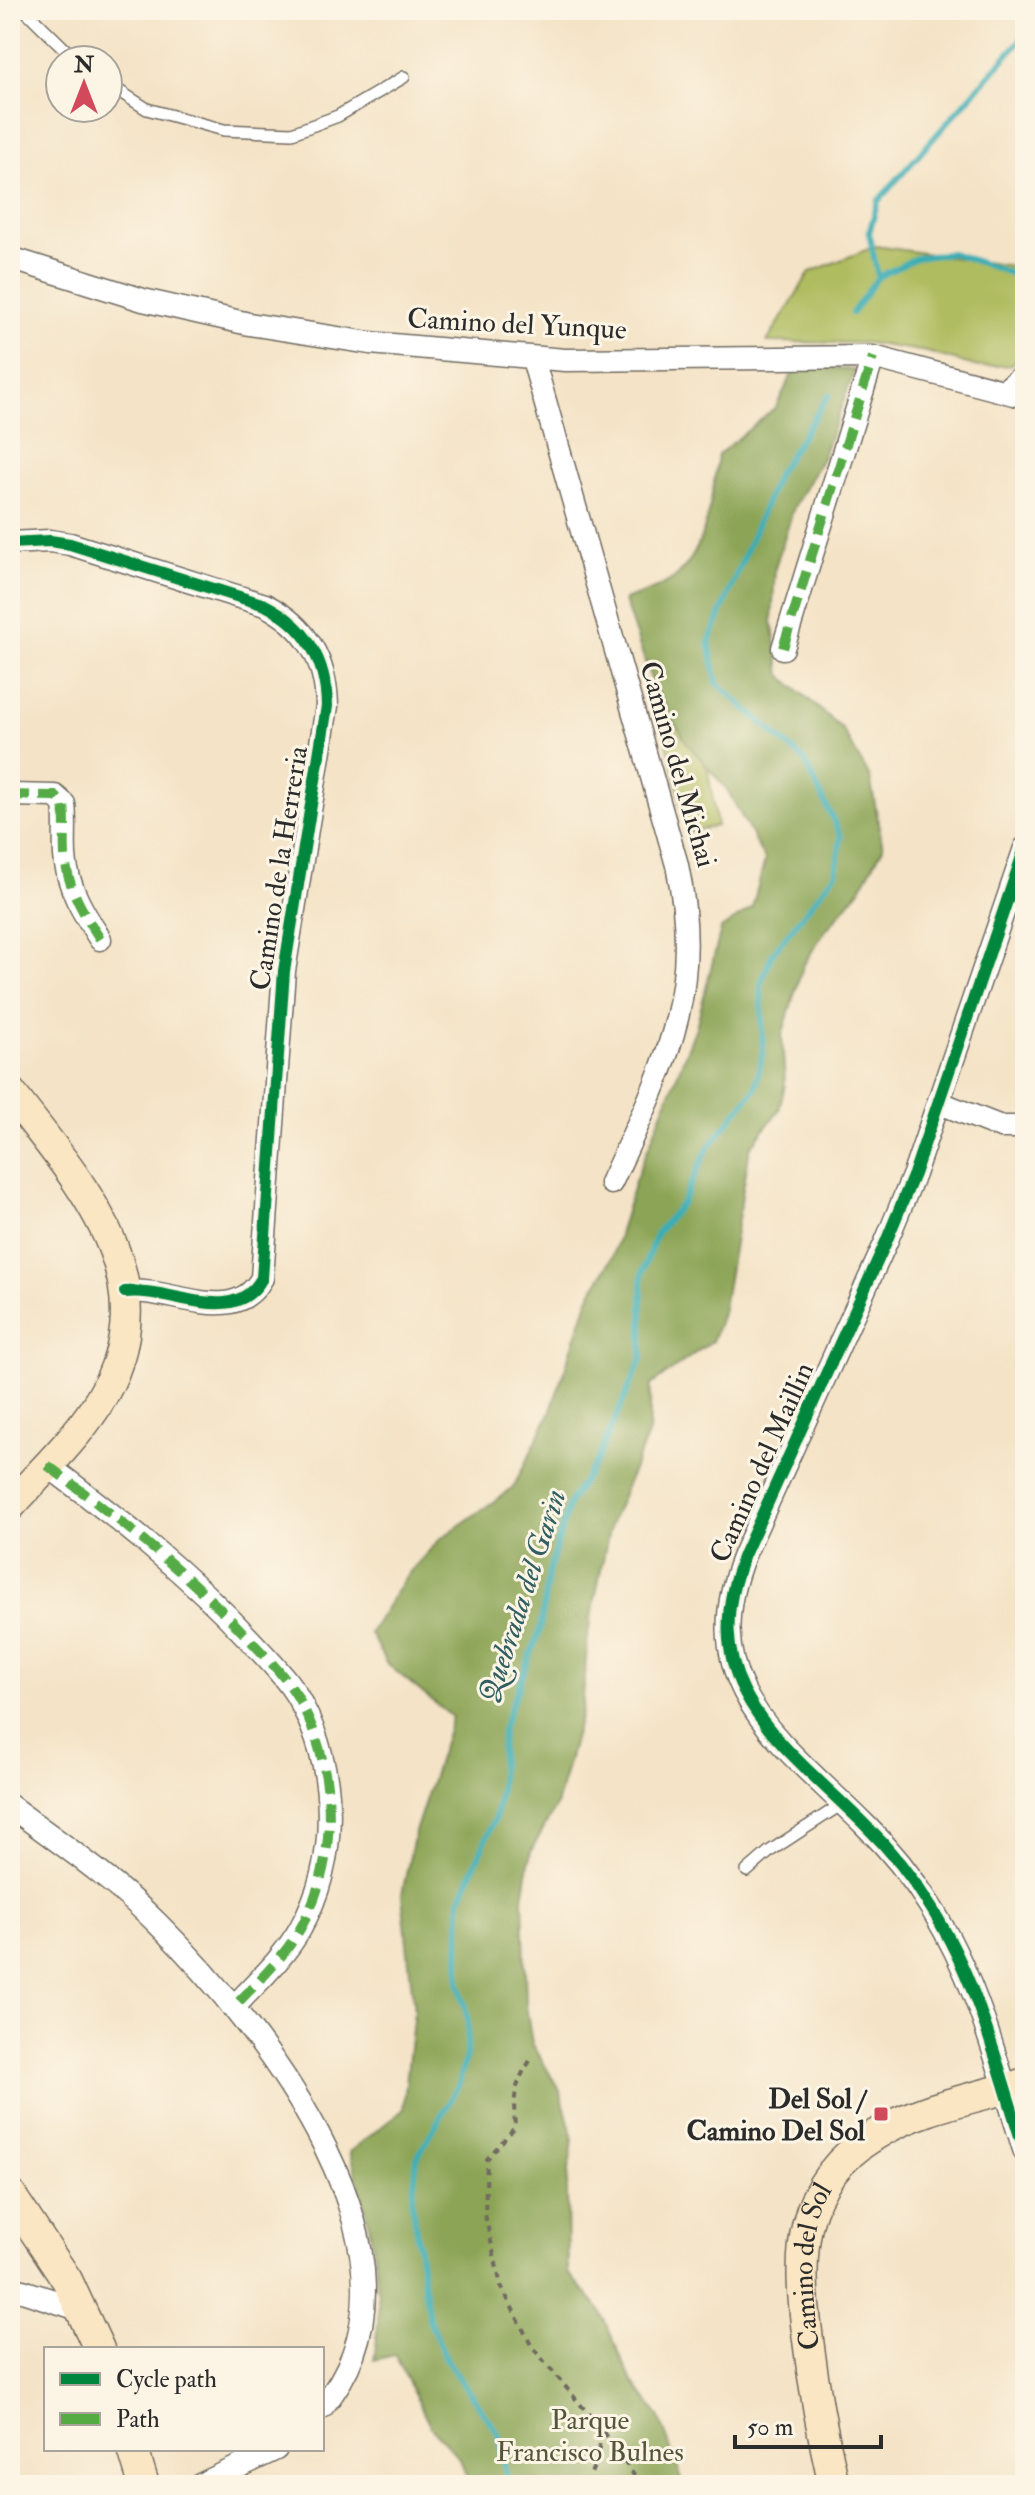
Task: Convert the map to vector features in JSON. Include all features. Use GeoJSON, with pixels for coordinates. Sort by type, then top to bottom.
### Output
{"type":"FeatureCollection","features":[{"type":"Feature","properties":{"kind":"street","name":"Camino del Yunque"},"geometry":{"type":"LineString","coordinates":[[10,258],[143,300],[249,324],[383,344],[533,359],[873,357],[1014,394]]}},
{"type":"Feature","properties":{"kind":"street"},"geometry":{"type":"LineString","coordinates":[[783,648],[873,357]]}},
{"type":"Feature","properties":{"kind":"street","name":"Camino del Michai"},"geometry":{"type":"LineString","coordinates":[[533,359],[677,865],[686,919],[686,974],[676,1029],[653,1091],[611,1183]]}},
{"type":"Feature","properties":{"kind":"street"},"geometry":{"type":"LineString","coordinates":[[1014,394],[1025,374]]}},
{"type":"Feature","properties":{"kind":"street","name":"Camino de la Herreria"},"geometry":{"type":"LineString","coordinates":[[10,543],[70,544],[265,605],[289,620],[310,642],[324,670],[327,688],[327,706],[284,971],[262,1278],[246,1297],[227,1305],[159,1292],[125,1292]]}},
{"type":"Feature","properties":{"kind":"street"},"geometry":{"type":"LineString","coordinates":[[10,795],[55,796],[64,804],[65,859],[71,882],[82,911],[100,939]]}},
{"type":"Feature","properties":{"kind":"street","name":"Camino del Maillin"},"geometry":{"type":"LineString","coordinates":[[1025,848],[940,1103],[886,1242],[744,1555],[728,1605],[730,1652],[748,1703],[781,1747],[899,1863],[945,1931],[1016,2086],[1025,2152]]}},
{"type":"Feature","properties":{"kind":"street"},"geometry":{"type":"LineString","coordinates":[[10,1092],[98,1212],[118,1255],[125,1292],[119,1353],[105,1389],[86,1420],[10,1506]]}},
{"type":"Feature","properties":{"kind":"street"},"geometry":{"type":"LineString","coordinates":[[940,1103],[1001,1127],[1025,1127]]}},
{"type":"Feature","properties":{"kind":"street"},"geometry":{"type":"LineString","coordinates":[[47,1465],[152,1545],[231,1619],[282,1675],[315,1736],[329,1809],[327,1846],[319,1883],[306,1918],[287,1950],[233,2008]]}},
{"type":"Feature","properties":{"kind":"street"},"geometry":{"type":"LineString","coordinates":[[10,1806],[156,1922],[233,2008],[280,2067],[343,2190],[360,2238],[364,2271],[362,2317],[349,2362],[324,2404]]}},
{"type":"Feature","properties":{"kind":"street","name":"Camino del Sol"},"geometry":{"type":"LineString","coordinates":[[834,2485],[816,2395],[804,2303],[802,2241],[812,2206],[838,2165],[873,2135],[906,2119],[1016,2086]]}},
{"type":"Feature","properties":{"kind":"street"},"geometry":{"type":"LineString","coordinates":[[10,2194],[51,2251],[98,2347]]}},
{"type":"Feature","properties":{"kind":"street"},"geometry":{"type":"LineString","coordinates":[[10,2287],[82,2310]]}},
{"type":"Feature","properties":{"kind":"street"},"geometry":{"type":"LineString","coordinates":[[134,2451],[144,2485]]}},
{"type":"Feature","properties":{"kind":"street"},"geometry":{"type":"LineString","coordinates":[[200,2485],[272,2451]]}},
{"type":"Feature","properties":{"kind":"lane"},"geometry":{"type":"LineString","coordinates":[[25,10],[60,44]]}},
{"type":"Feature","properties":{"kind":"lane"},"geometry":{"type":"LineString","coordinates":[[124,94],[147,109],[224,130],[292,133],[338,116],[404,77]]}},
{"type":"Feature","properties":{"kind":"lane"},"geometry":{"type":"LineString","coordinates":[[747,1871],[770,1851],[842,1804]]}},
{"type":"Feature","properties":{"kind":"path"},"geometry":{"type":"LineString","coordinates":[[530,2061],[515,2089],[515,2127],[487,2159],[485,2215],[501,2286],[532,2347],[602,2430],[641,2485]]}},
{"type":"Feature","properties":{"kind":"path"},"geometry":{"type":"LineString","coordinates":[[586,2485],[597,2459],[602,2430]]}},
{"type":"Feature","properties":{"kind":"green space"},"geometry":{"type":"Polygon","coordinates":[[[876,246],[1025,268],[1025,353],[1010,365],[978,367],[927,352],[868,343],[767,342],[810,272],[876,246]]]}},
{"type":"Feature","properties":{"kind":"green space","name":"Parque Francisco Bulnes"},"geometry":{"type":"Polygon","coordinates":[[[796,366],[855,370],[822,458],[794,507],[775,568],[772,621],[781,675],[842,729],[870,777],[883,848],[860,889],[822,935],[803,966],[782,1036],[785,1085],[779,1110],[750,1148],[722,1314],[712,1341],[651,1385],[649,1432],[610,1525],[588,1634],[582,1710],[556,1806],[531,1851],[523,1897],[526,2006],[532,2043],[561,2093],[573,2138],[567,2187],[568,2273],[599,2308],[631,2379],[659,2416],[684,2485],[469,2485],[460,2459],[431,2427],[395,2355],[374,2360],[378,2308],[374,2255],[364,2203],[349,2152],[403,2110],[414,2011],[402,1894],[415,1832],[452,1717],[386,1663],[370,1633],[406,1576],[440,1539],[513,1488],[550,1413],[589,1298],[613,1255],[635,1181],[696,1027],[721,929],[752,908],[765,860],[728,791],[687,743],[653,685],[624,600],[664,584],[686,566],[702,537],[707,520],[718,455],[776,407],[796,366]]]}},
{"type":"Feature","properties":{"kind":"green space"},"geometry":{"type":"Polygon","coordinates":[[[699,715],[717,826],[688,832],[661,718],[699,715]]]}},
{"type":"Feature","properties":{"kind":"waterway","name":"Quebrada del Garin"},"geometry":{"type":"LineString","coordinates":[[878,277],[869,233],[878,201],[1025,35]]}},
{"type":"Feature","properties":{"kind":"waterway"},"geometry":{"type":"LineString","coordinates":[[852,313],[878,277],[916,258],[952,253],[1012,274],[1025,274]]}},
{"type":"Feature","properties":{"kind":"waterway","name":"Quebrada del Garin"},"geometry":{"type":"LineString","coordinates":[[508,2485],[499,2435],[446,2359],[429,2320],[412,2203],[417,2158],[459,2084],[467,2051],[468,2020],[459,1982],[460,1900],[495,1818],[500,1789],[502,1730],[540,1630],[548,1575],[570,1501],[597,1461],[642,1358],[642,1274],[656,1234],[682,1203],[708,1148],[755,1089],[763,1052],[761,983],[772,954],[836,873],[841,836],[804,760],[717,683],[709,642],[778,473],[829,395]]}},
{"type":"Feature","properties":{"kind":"marked path"},"geometry":{"type":"LineString","coordinates":[[783,648],[873,357]]}},
{"type":"Feature","properties":{"kind":"marked path"},"geometry":{"type":"LineString","coordinates":[[10,795],[55,796],[64,804],[65,856],[69,879],[82,910],[100,939]]}},
{"type":"Feature","properties":{"kind":"marked path"},"geometry":{"type":"LineString","coordinates":[[47,1465],[153,1548],[203,1592],[287,1681],[311,1723],[327,1782],[329,1812],[322,1873],[313,1902],[293,1940],[233,2008]]}},
{"type":"Feature","properties":{"kind":"cycle path"},"geometry":{"type":"LineString","coordinates":[[10,543],[50,541],[70,544],[265,605],[292,623],[311,646],[323,673],[326,689],[327,706],[284,971],[262,1278],[250,1293],[235,1301],[218,1303],[125,1292]]}},
{"type":"Feature","properties":{"kind":"cycle path"},"geometry":{"type":"LineString","coordinates":[[1025,848],[914,1174],[744,1555],[731,1601],[729,1640],[737,1676],[753,1708],[803,1766],[883,1843],[932,1909],[975,1997],[1025,2152]]}},
{"type":"Feature","properties":{"kind":"place","name":"Del Sol / Camino Del Sol"},"geometry":{"type":"Point","coordinates":[881,2114]}}]}
